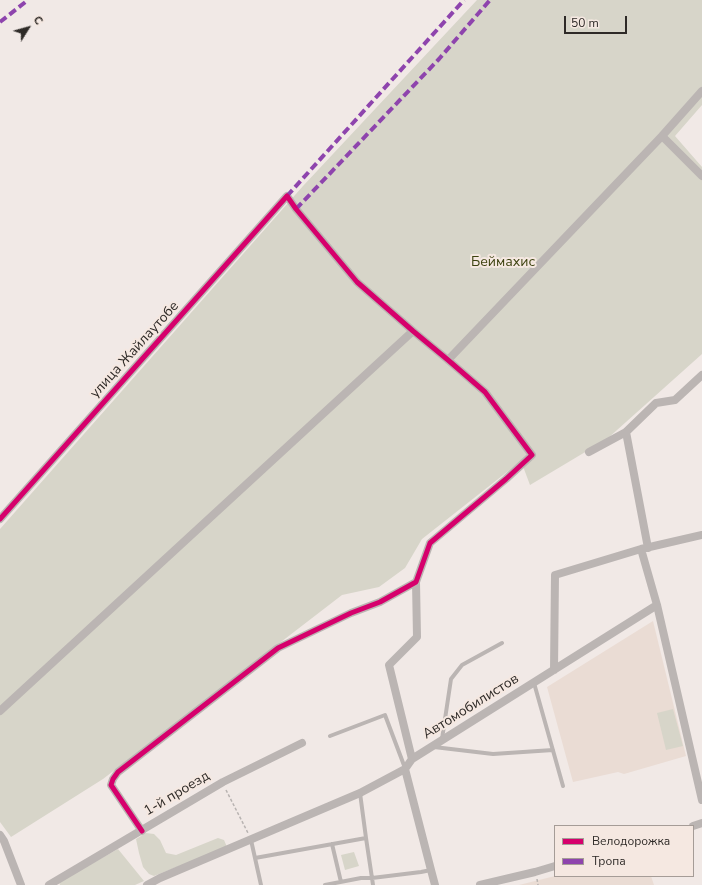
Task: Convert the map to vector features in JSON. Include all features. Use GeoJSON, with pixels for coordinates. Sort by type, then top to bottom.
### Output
{"type":"FeatureCollection","features":[{"type":"Feature","properties":{"kind":"street"},"geometry":{"type":"LineString","coordinates":[[448,360],[662,136],[702,91]]}},
{"type":"Feature","properties":{"kind":"street"},"geometry":{"type":"LineString","coordinates":[[662,136],[702,176]]}},
{"type":"Feature","properties":{"kind":"street","name":"улица Жайлаутобе"},"geometry":{"type":"LineString","coordinates":[[0,519],[287,196],[296,209],[357,282],[413,331]]}},
{"type":"Feature","properties":{"kind":"street"},"geometry":{"type":"LineString","coordinates":[[0,711],[413,331],[485,392],[532,455],[430,544],[416,582],[417,638],[389,665],[412,759]]}},
{"type":"Feature","properties":{"kind":"street"},"geometry":{"type":"LineString","coordinates":[[589,452],[626,432],[656,403],[675,400],[702,375]]}},
{"type":"Feature","properties":{"kind":"street"},"geometry":{"type":"LineString","coordinates":[[626,432],[645,549],[702,800]]}},
{"type":"Feature","properties":{"kind":"street"},"geometry":{"type":"LineString","coordinates":[[554,670],[555,575],[645,549],[702,535]]}},
{"type":"Feature","properties":{"kind":"street"},"geometry":{"type":"LineString","coordinates":[[142,831],[111,785],[118,772],[278,648],[351,613],[380,602],[416,582]]}},
{"type":"Feature","properties":{"kind":"street","name":"Автомобилистов"},"geometry":{"type":"LineString","coordinates":[[405,769],[412,759],[431,746],[657,605]]}},
{"type":"Feature","properties":{"kind":"street","name":"1-й проезд"},"geometry":{"type":"LineString","coordinates":[[49,885],[223,782],[302,743]]}},
{"type":"Feature","properties":{"kind":"street"},"geometry":{"type":"LineString","coordinates":[[147,885],[161,882],[251,840],[360,793],[405,769],[435,885]]}},
{"type":"Feature","properties":{"kind":"street"},"geometry":{"type":"LineString","coordinates":[[0,835],[4,841],[21,885]]}},
{"type":"Feature","properties":{"kind":"street"},"geometry":{"type":"LineString","coordinates":[[480,885],[554,866]]}},
{"type":"Feature","properties":{"kind":"lane"},"geometry":{"type":"LineString","coordinates":[[442,740],[450,679],[462,665],[502,643]]}},
{"type":"Feature","properties":{"kind":"lane"},"geometry":{"type":"LineString","coordinates":[[534,683],[563,786]]}},
{"type":"Feature","properties":{"kind":"lane"},"geometry":{"type":"LineString","coordinates":[[330,736],[385,715],[405,769]]}},
{"type":"Feature","properties":{"kind":"lane"},"geometry":{"type":"LineString","coordinates":[[431,746],[493,754],[553,750]]}},
{"type":"Feature","properties":{"kind":"lane"},"geometry":{"type":"LineString","coordinates":[[360,793],[373,885]]}},
{"type":"Feature","properties":{"kind":"lane"},"geometry":{"type":"LineString","coordinates":[[255,858],[366,838]]}},
{"type":"Feature","properties":{"kind":"lane"},"geometry":{"type":"LineString","coordinates":[[251,840],[261,885]]}},
{"type":"Feature","properties":{"kind":"lane"},"geometry":{"type":"LineString","coordinates":[[332,844],[341,882]]}},
{"type":"Feature","properties":{"kind":"lane"},"geometry":{"type":"LineString","coordinates":[[325,885],[361,878],[372,878],[432,870]]}},
{"type":"Feature","properties":{"kind":"path"},"geometry":{"type":"LineString","coordinates":[[223,782],[251,840]]}},
{"type":"Feature","properties":{"kind":"shaded area"},"geometry":{"type":"Polygon","coordinates":[[[653,621],[686,756],[624,774],[618,772],[573,782],[547,687],[653,621]]]}},
{"type":"Feature","properties":{"kind":"shaded area"},"geometry":{"type":"Polygon","coordinates":[[[554,876],[651,877],[654,885],[519,885],[554,876]]]}},
{"type":"Feature","properties":{"kind":"green space","name":"Беймахис"},"geometry":{"type":"Polygon","coordinates":[[[477,0],[702,0],[702,105],[675,136],[702,167],[702,354],[607,439],[530,485],[521,461],[422,539],[405,568],[379,587],[342,595],[103,779],[11,837],[0,822],[0,529],[303,186],[477,0]]]}},
{"type":"Feature","properties":{"kind":"green space"},"geometry":{"type":"Polygon","coordinates":[[[673,709],[683,746],[666,750],[657,713],[673,709]]]}},
{"type":"Feature","properties":{"kind":"green space"},"geometry":{"type":"Polygon","coordinates":[[[146,833],[154,834],[160,840],[166,853],[176,855],[218,838],[224,840],[227,847],[154,876],[149,874],[143,867],[136,839],[146,833]]]}},
{"type":"Feature","properties":{"kind":"green space"},"geometry":{"type":"Polygon","coordinates":[[[118,849],[144,881],[135,885],[60,885],[59,882],[118,849]]]}},
{"type":"Feature","properties":{"kind":"green space"},"geometry":{"type":"Polygon","coordinates":[[[354,852],[359,866],[345,870],[341,855],[354,852]]]}},
{"type":"Feature","properties":{"kind":"marked path"},"geometry":{"type":"LineString","coordinates":[[0,22],[28,0]]}},
{"type":"Feature","properties":{"kind":"marked path"},"geometry":{"type":"LineString","coordinates":[[287,196],[464,0]]}},
{"type":"Feature","properties":{"kind":"marked path"},"geometry":{"type":"LineString","coordinates":[[296,209],[439,59],[490,0]]}},
{"type":"Feature","properties":{"kind":"cycle path"},"geometry":{"type":"LineString","coordinates":[[0,519],[287,196],[296,209],[357,282],[485,392],[532,455],[430,543],[416,582],[380,602],[351,613],[278,648],[118,772],[111,785],[142,831]]}}]}
